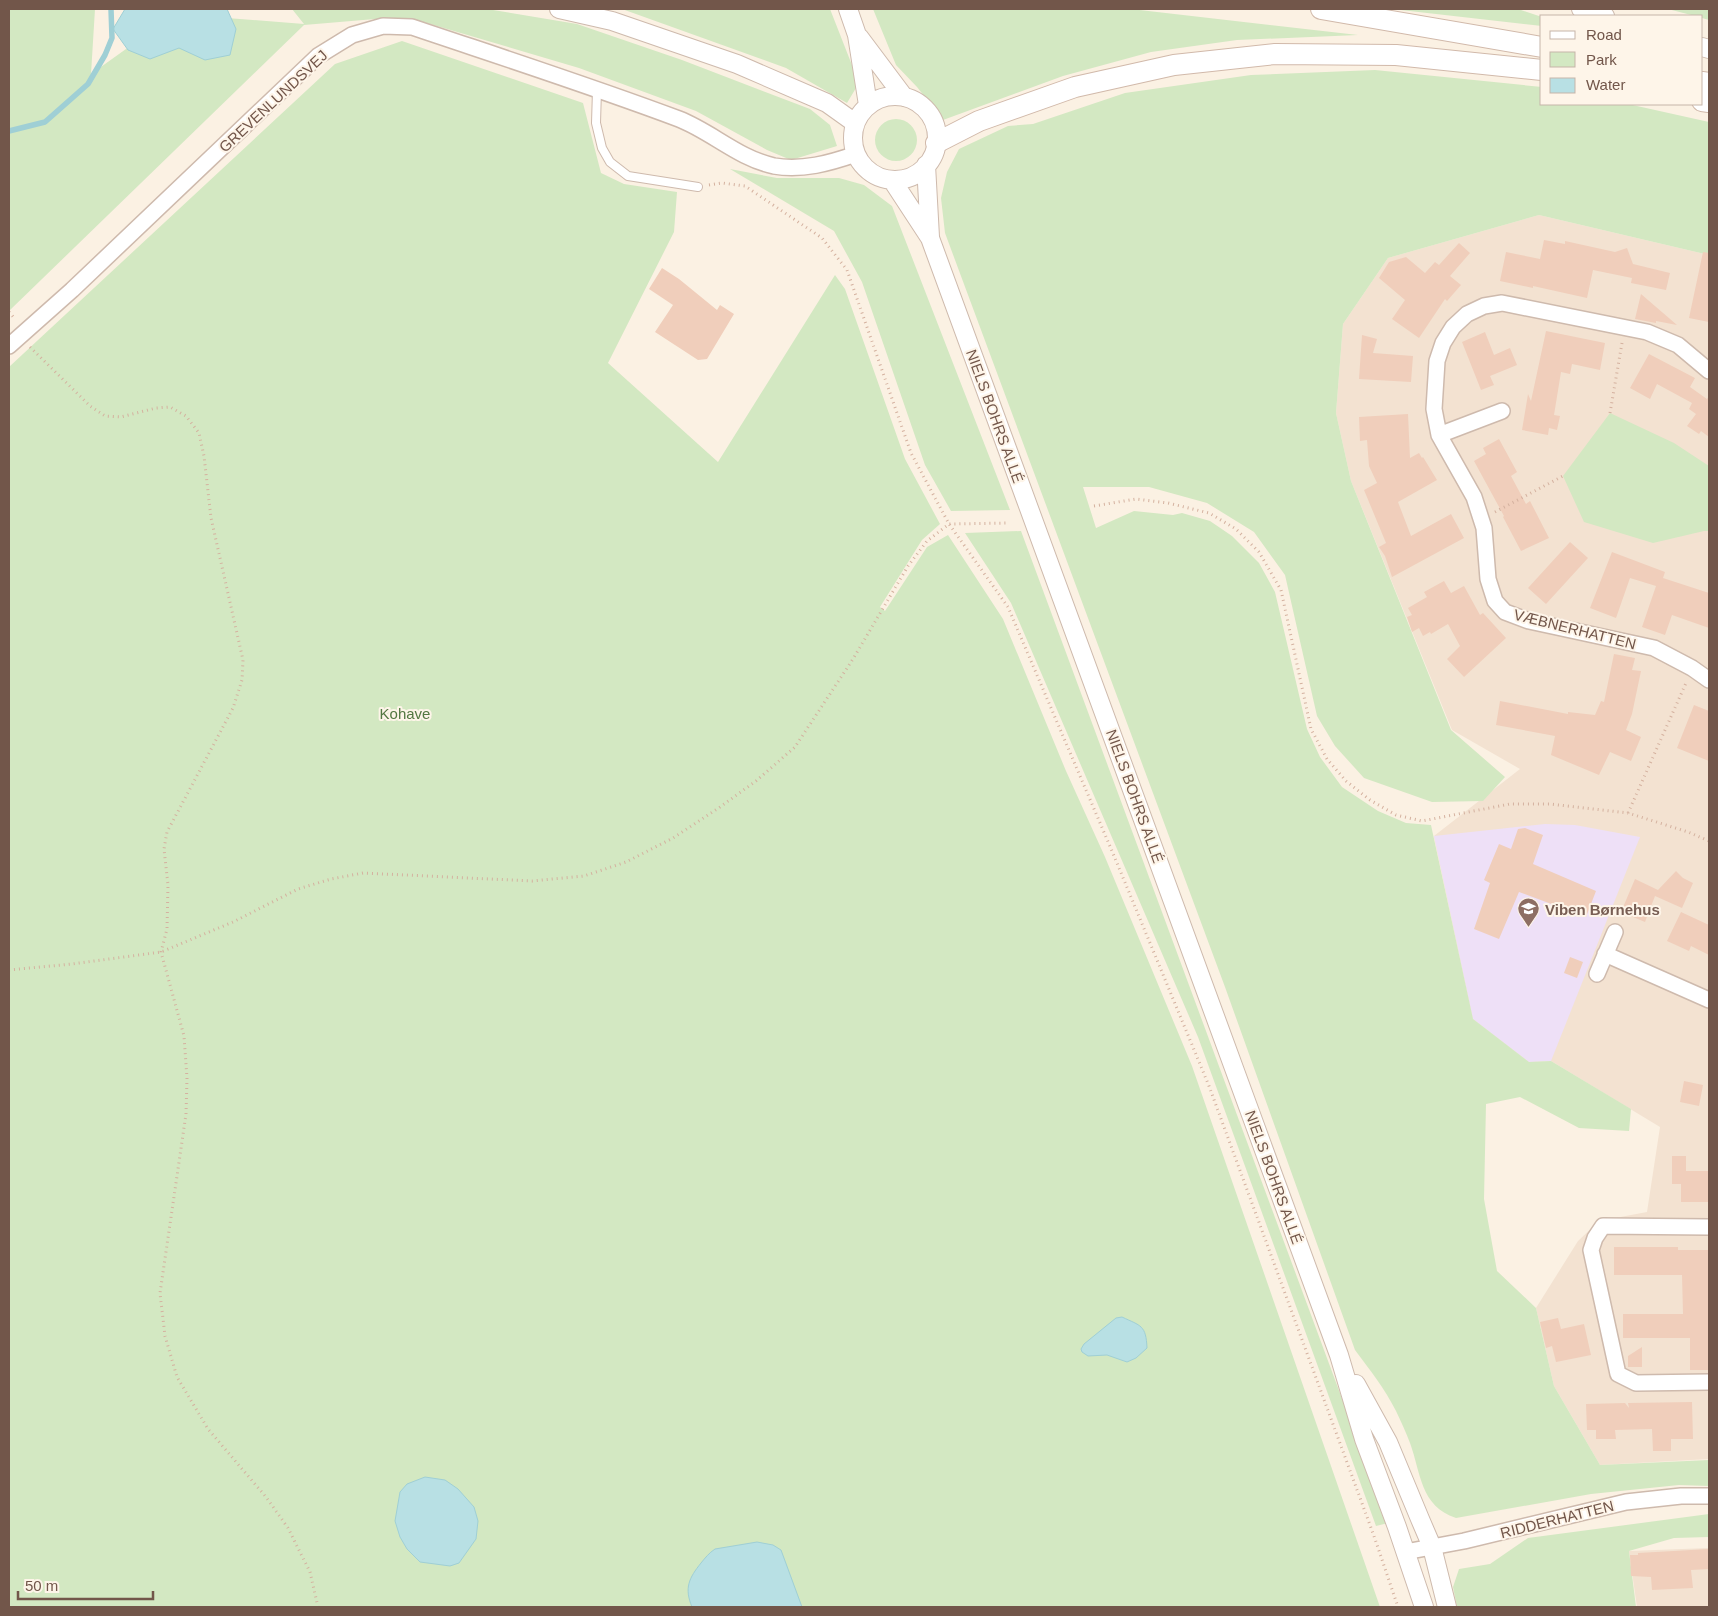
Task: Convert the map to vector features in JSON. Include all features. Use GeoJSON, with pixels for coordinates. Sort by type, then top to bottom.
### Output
{"type":"FeatureCollection","features":[{"type":"Feature","properties":{"kind":"main road"},"geometry":{"type":"LineString","coordinates":[[1321,9],[1540,48]]}},
{"type":"Feature","properties":{"kind":"main road"},"geometry":{"type":"LineString","coordinates":[[936,143],[979,121],[1075,87],[1174,65],[1275,54],[1396,55],[1540,70]]}},
{"type":"Feature","properties":{"kind":"street"},"geometry":{"type":"LineString","coordinates":[[559,9],[612,20],[737,64],[827,103],[855,123]]}},
{"type":"Feature","properties":{"kind":"street"},"geometry":{"type":"LineString","coordinates":[[1581,9],[1602,15]]}},
{"type":"Feature","properties":{"kind":"street"},"geometry":{"type":"LineString","coordinates":[[853,22],[868,106]]}},
{"type":"Feature","properties":{"kind":"street"},"geometry":{"type":"LineString","coordinates":[[853,22],[904,97]]}},
{"type":"Feature","properties":{"kind":"street","name":"GREVENLUNDSVEJ"},"geometry":{"type":"LineString","coordinates":[[14,341],[72,290],[318,56],[352,34],[383,26],[412,27],[682,120],[750,159],[776,166],[804,167],[831,163],[856,154]]}},
{"type":"Feature","properties":{"kind":"street"},"geometry":{"type":"LineString","coordinates":[[888,96],[904,97],[918,103],[929,114],[935,127],[935,151],[926,165],[911,177],[892,180],[884,179],[870,172],[859,161],[853,138],[855,123],[868,106],[874,101],[888,96]]}},
{"type":"Feature","properties":{"kind":"street","name":"NIELS BOHRS ALLÉ"},"geometry":{"type":"LineString","coordinates":[[926,165],[930,238]]}},
{"type":"Feature","properties":{"kind":"street","name":"NIELS BOHRS ALLÉ"},"geometry":{"type":"LineString","coordinates":[[892,180],[930,238],[1340,1355],[1364,1439],[1406,1552],[1424,1607]]}},
{"type":"Feature","properties":{"kind":"street","name":"VÆBNERHATTEN"},"geometry":{"type":"LineString","coordinates":[[1709,371],[1678,346],[1647,332],[1502,303],[1484,306],[1467,314],[1453,327],[1443,343],[1437,361],[1434,410],[1439,434],[1474,497],[1484,528],[1488,579],[1495,601],[1505,612],[1537,623],[1654,648],[1692,668],[1709,680]]}},
{"type":"Feature","properties":{"kind":"street"},"geometry":{"type":"LineString","coordinates":[[1439,434],[1502,411]]}},
{"type":"Feature","properties":{"kind":"street"},"geometry":{"type":"LineString","coordinates":[[1597,974],[1614,932]]}},
{"type":"Feature","properties":{"kind":"street"},"geometry":{"type":"LineString","coordinates":[[1605,954],[1709,1000]]}},
{"type":"Feature","properties":{"kind":"street"},"geometry":{"type":"LineString","coordinates":[[1709,1227],[1603,1226],[1590,1250],[1618,1374],[1636,1383],[1709,1382]]}},
{"type":"Feature","properties":{"kind":"street","name":"NIELS BOHRS ALLÉ"},"geometry":{"type":"LineString","coordinates":[[1340,1355],[1388,1442],[1432,1547],[1447,1607]]}},
{"type":"Feature","properties":{"kind":"street","name":"RIDDERHATTEN"},"geometry":{"type":"LineString","coordinates":[[1406,1552],[1464,1541],[1626,1502],[1681,1496],[1709,1496]]}},
{"type":"Feature","properties":{"kind":"lane"},"geometry":{"type":"LineString","coordinates":[[598,90],[596,124],[602,148],[610,162],[628,176],[698,187]]}},
{"type":"Feature","properties":{"kind":"path"},"geometry":{"type":"LineString","coordinates":[[698,187],[722,184],[745,186],[822,238],[847,270],[911,453],[950,524],[1008,607],[1206,1077],[1398,1607]]}},
{"type":"Feature","properties":{"kind":"path"},"geometry":{"type":"LineString","coordinates":[[1610,413],[1625,328]]}},
{"type":"Feature","properties":{"kind":"path"},"geometry":{"type":"LineString","coordinates":[[14,341],[104,416],[121,417],[156,408],[170,407],[186,416],[199,433],[204,456],[211,518],[243,660],[242,680],[233,708],[167,832],[164,849],[168,885],[167,929],[161,952],[184,1036],[188,1078],[186,1114],[160,1294],[165,1336],[177,1377],[208,1429],[266,1497],[288,1528],[310,1572],[318,1607]]}},
{"type":"Feature","properties":{"kind":"path"},"geometry":{"type":"LineString","coordinates":[[1481,519],[1563,476]]}},
{"type":"Feature","properties":{"kind":"path"},"geometry":{"type":"LineString","coordinates":[[1094,506],[1136,500],[1168,504],[1209,513],[1236,529],[1259,552],[1281,590],[1311,729],[1327,759],[1346,781],[1370,800],[1396,815],[1422,821],[1510,804],[1550,804],[1628,813],[1688,832],[1709,841]]}},
{"type":"Feature","properties":{"kind":"path"},"geometry":{"type":"LineString","coordinates":[[9,970],[161,952],[233,922],[298,889],[331,879],[363,873],[532,881],[584,876],[626,862],[673,838],[720,808],[795,747],[853,660],[908,566],[927,541],[950,524],[1009,523]]}},
{"type":"Feature","properties":{"kind":"path"},"geometry":{"type":"LineString","coordinates":[[1628,813],[1692,668]]}},
{"type":"Feature","properties":{"kind":"shaded area"},"geometry":{"type":"Polygon","coordinates":[[[1539,215],[1709,255],[1709,1459],[1600,1465],[1554,1386],[1536,1308],[1578,1241],[1599,1221],[1647,1212],[1660,1127],[1551,1061],[1529,1062],[1473,1019],[1434,836],[1520,769],[1452,730],[1351,481],[1336,413],[1343,324],[1388,258],[1539,215]]]}},
{"type":"Feature","properties":{"kind":"shaded area","name":"Viben Børnehus"},"geometry":{"type":"Polygon","coordinates":[[[1545,824],[1575,825],[1640,837],[1551,1061],[1529,1062],[1473,1019],[1434,836],[1545,824]]]}},
{"type":"Feature","properties":{"kind":"shaded area"},"geometry":{"type":"Polygon","coordinates":[[[1709,1548],[1709,1607],[1637,1607],[1629,1551],[1709,1548]]]}},
{"type":"Feature","properties":{"kind":"green space"},"geometry":{"type":"Polygon","coordinates":[[[9,9],[95,9],[91,74],[175,14],[304,24],[292,9],[487,9],[577,24],[682,60],[810,109],[830,125],[837,146],[791,160],[767,150],[696,111],[579,68],[420,21],[375,19],[304,25],[9,311],[9,9]]]}},
{"type":"Feature","properties":{"kind":"green space"},"geometry":{"type":"Polygon","coordinates":[[[622,9],[830,9],[859,83],[847,103],[786,68],[622,9]]]}},
{"type":"Feature","properties":{"kind":"green space"},"geometry":{"type":"Polygon","coordinates":[[[873,9],[1131,9],[1358,35],[1237,40],[1151,52],[1063,76],[943,120],[917,87],[896,65],[873,9]]]}},
{"type":"Feature","properties":{"kind":"green space"},"geometry":{"type":"Polygon","coordinates":[[[1392,9],[1518,9],[1540,16],[1540,26],[1392,9]]]}},
{"type":"Feature","properties":{"kind":"green space"},"geometry":{"type":"Polygon","coordinates":[[[1668,9],[1709,9],[1709,20],[1703,18],[1703,15],[1691,15],[1668,9]]]}},
{"type":"Feature","properties":{"kind":"green space","name":"Kohave"},"geometry":{"type":"Polygon","coordinates":[[[402,41],[583,103],[601,173],[624,184],[677,192],[674,232],[608,363],[718,462],[835,275],[845,289],[905,459],[940,524],[922,540],[880,607],[885,611],[927,547],[948,535],[1003,619],[1192,1066],[1380,1607],[9,1607],[9,367],[335,64],[402,41]]]}},
{"type":"Feature","properties":{"kind":"green space"},"geometry":{"type":"Polygon","coordinates":[[[1375,70],[1540,87],[1540,105],[1632,105],[1709,122],[1709,255],[1539,215],[1388,258],[1343,324],[1336,413],[1351,481],[1451,730],[1505,777],[1483,801],[1432,802],[1364,778],[1335,746],[1317,716],[1285,575],[1254,532],[1207,503],[1149,487],[1083,487],[1096,528],[1134,511],[1173,515],[1182,513],[1210,521],[1232,536],[1259,563],[1275,592],[1307,729],[1320,757],[1342,787],[1378,811],[1406,823],[1431,825],[1473,1019],[1529,1062],[1551,1061],[1631,1109],[1629,1131],[1579,1128],[1520,1097],[1486,1104],[1484,1199],[1497,1271],[1536,1308],[1554,1386],[1600,1465],[1709,1460],[1709,1486],[1679,1485],[1591,1494],[1456,1518],[1444,1513],[1429,1497],[1420,1477],[1414,1454],[1392,1403],[1355,1350],[1225,987],[945,233],[941,198],[947,172],[959,149],[1008,126],[1033,124],[1125,93],[1251,75],[1375,70]]]}},
{"type":"Feature","properties":{"kind":"green space"},"geometry":{"type":"Polygon","coordinates":[[[892,119],[900,119],[911,125],[917,140],[911,155],[900,161],[892,161],[881,155],[875,144],[875,136],[881,125],[892,119]]]}},
{"type":"Feature","properties":{"kind":"green space"},"geometry":{"type":"Polygon","coordinates":[[[730,169],[777,178],[839,178],[864,185],[892,206],[1010,510],[951,511],[925,465],[862,282],[834,231],[730,169]]]}},
{"type":"Feature","properties":{"kind":"green space"},"geometry":{"type":"Polygon","coordinates":[[[1610,413],[1674,443],[1709,466],[1709,531],[1653,543],[1584,522],[1563,476],[1610,413]]]}},
{"type":"Feature","properties":{"kind":"green space"},"geometry":{"type":"Polygon","coordinates":[[[1021,531],[1388,1523],[1376,1526],[1198,1037],[1011,603],[965,533],[1021,531]]]}},
{"type":"Feature","properties":{"kind":"green space"},"geometry":{"type":"Polygon","coordinates":[[[1709,1514],[1709,1537],[1674,1538],[1629,1551],[1636,1607],[1457,1607],[1453,1587],[1459,1569],[1490,1564],[1528,1538],[1709,1514]]]}},
{"type":"Feature","properties":{"kind":"water"},"geometry":{"type":"Polygon","coordinates":[[[125,9],[227,9],[236,29],[230,55],[205,60],[179,48],[150,59],[128,50],[113,29],[125,9]]]}},
{"type":"Feature","properties":{"kind":"water"},"geometry":{"type":"Polygon","coordinates":[[[1122,1317],[1144,1330],[1147,1348],[1136,1358],[1127,1362],[1107,1355],[1088,1356],[1082,1352],[1081,1349],[1084,1344],[1116,1318],[1122,1317]]]}},
{"type":"Feature","properties":{"kind":"water"},"geometry":{"type":"Polygon","coordinates":[[[425,1477],[445,1480],[458,1489],[474,1507],[478,1521],[476,1539],[459,1563],[450,1566],[420,1562],[407,1549],[400,1537],[395,1521],[400,1492],[407,1484],[425,1477]]]}},
{"type":"Feature","properties":{"kind":"water"},"geometry":{"type":"Polygon","coordinates":[[[757,1542],[773,1545],[781,1550],[802,1607],[692,1607],[688,1594],[689,1584],[697,1568],[709,1554],[715,1549],[757,1542]]]}},
{"type":"Feature","properties":{"kind":"building"},"geometry":{"type":"Polygon","coordinates":[[[1544,240],[1565,244],[1565,241],[1615,252],[1627,248],[1633,264],[1670,273],[1666,290],[1631,283],[1632,278],[1593,270],[1587,298],[1500,281],[1506,252],[1540,259],[1544,240]]]}},
{"type":"Feature","properties":{"kind":"building"},"geometry":{"type":"Polygon","coordinates":[[[1459,243],[1470,253],[1450,276],[1461,285],[1447,301],[1445,299],[1419,338],[1392,319],[1405,300],[1379,278],[1389,262],[1406,257],[1425,273],[1435,262],[1439,265],[1459,243]]]}},
{"type":"Feature","properties":{"kind":"building"},"geometry":{"type":"Polygon","coordinates":[[[1703,252],[1709,253],[1709,322],[1689,318],[1703,252]]]}},
{"type":"Feature","properties":{"kind":"building"},"geometry":{"type":"Polygon","coordinates":[[[662,268],[679,279],[717,310],[720,305],[734,314],[707,359],[698,360],[655,332],[673,305],[649,289],[662,268]]]}},
{"type":"Feature","properties":{"kind":"building"},"geometry":{"type":"Polygon","coordinates":[[[1641,294],[1677,325],[1635,319],[1641,294]]]}},
{"type":"Feature","properties":{"kind":"building"},"geometry":{"type":"Polygon","coordinates":[[[1546,331],[1605,343],[1600,370],[1572,364],[1570,374],[1561,372],[1554,415],[1560,416],[1557,430],[1549,428],[1548,435],[1522,430],[1528,394],[1531,401],[1546,331]]]}},
{"type":"Feature","properties":{"kind":"building"},"geometry":{"type":"Polygon","coordinates":[[[1485,332],[1494,355],[1510,348],[1517,365],[1490,376],[1494,385],[1481,390],[1462,342],[1485,332]]]}},
{"type":"Feature","properties":{"kind":"building"},"geometry":{"type":"Polygon","coordinates":[[[1362,335],[1377,339],[1373,353],[1413,356],[1411,382],[1359,379],[1362,335]]]}},
{"type":"Feature","properties":{"kind":"building"},"geometry":{"type":"Polygon","coordinates":[[[1649,354],[1695,378],[1690,387],[1707,399],[1709,396],[1709,437],[1701,431],[1699,434],[1687,426],[1696,414],[1689,409],[1692,403],[1657,384],[1650,399],[1630,388],[1649,354]]]}},
{"type":"Feature","properties":{"kind":"building"},"geometry":{"type":"Polygon","coordinates":[[[1408,414],[1410,458],[1419,453],[1437,480],[1398,502],[1411,536],[1451,514],[1464,538],[1392,577],[1385,556],[1379,547],[1386,543],[1364,490],[1377,483],[1369,466],[1367,440],[1360,441],[1359,417],[1408,414]]]}},
{"type":"Feature","properties":{"kind":"building"},"geometry":{"type":"Polygon","coordinates":[[[1499,439],[1517,472],[1511,476],[1526,504],[1530,501],[1549,538],[1521,551],[1474,461],[1486,454],[1483,448],[1499,439]]]}},
{"type":"Feature","properties":{"kind":"building"},"geometry":{"type":"Polygon","coordinates":[[[1570,542],[1588,558],[1546,604],[1528,588],[1570,542]]]}},
{"type":"Feature","properties":{"kind":"building"},"geometry":{"type":"Polygon","coordinates":[[[1612,552],[1665,572],[1663,578],[1709,593],[1709,628],[1672,615],[1665,635],[1642,627],[1656,586],[1630,578],[1616,618],[1590,608],[1612,552]]]}},
{"type":"Feature","properties":{"kind":"building"},"geometry":{"type":"Polygon","coordinates":[[[1444,581],[1451,593],[1464,586],[1480,615],[1483,613],[1506,638],[1464,677],[1447,659],[1460,646],[1448,624],[1431,634],[1430,632],[1423,636],[1419,628],[1412,632],[1407,617],[1412,615],[1408,608],[1427,597],[1424,592],[1444,581]]]}},
{"type":"Feature","properties":{"kind":"building"},"geometry":{"type":"Polygon","coordinates":[[[1614,654],[1635,658],[1632,670],[1641,671],[1632,714],[1626,730],[1641,737],[1631,761],[1610,752],[1599,775],[1551,755],[1555,736],[1496,725],[1500,701],[1568,714],[1568,712],[1595,715],[1601,701],[1604,702],[1614,654]]]}},
{"type":"Feature","properties":{"kind":"building"},"geometry":{"type":"Polygon","coordinates":[[[1694,705],[1709,711],[1709,761],[1677,748],[1694,705]]]}},
{"type":"Feature","properties":{"kind":"building"},"geometry":{"type":"Polygon","coordinates":[[[1525,828],[1543,835],[1533,864],[1596,891],[1586,917],[1519,892],[1499,939],[1474,929],[1490,883],[1484,880],[1499,844],[1511,849],[1518,829],[1525,828]]]}},
{"type":"Feature","properties":{"kind":"building"},"geometry":{"type":"Polygon","coordinates":[[[1676,871],[1683,878],[1693,883],[1682,908],[1655,896],[1645,922],[1621,912],[1635,879],[1658,890],[1676,871]]]}},
{"type":"Feature","properties":{"kind":"building"},"geometry":{"type":"Polygon","coordinates":[[[1681,912],[1709,925],[1709,955],[1691,946],[1689,951],[1667,941],[1681,912]]]}},
{"type":"Feature","properties":{"kind":"building"},"geometry":{"type":"Polygon","coordinates":[[[1570,957],[1583,962],[1577,978],[1564,973],[1570,957]]]}},
{"type":"Feature","properties":{"kind":"building"},"geometry":{"type":"Polygon","coordinates":[[[1684,1081],[1703,1085],[1699,1106],[1680,1102],[1684,1081]]]}},
{"type":"Feature","properties":{"kind":"building"},"geometry":{"type":"Polygon","coordinates":[[[1672,1156],[1686,1156],[1686,1171],[1709,1171],[1709,1202],[1681,1202],[1681,1184],[1672,1184],[1672,1156]]]}},
{"type":"Feature","properties":{"kind":"building"},"geometry":{"type":"Polygon","coordinates":[[[1614,1247],[1678,1247],[1678,1250],[1709,1250],[1709,1370],[1690,1370],[1690,1338],[1623,1338],[1623,1314],[1683,1314],[1682,1275],[1614,1275],[1614,1247]]]}},
{"type":"Feature","properties":{"kind":"building"},"geometry":{"type":"Polygon","coordinates":[[[1558,1318],[1561,1329],[1584,1324],[1591,1355],[1556,1362],[1552,1346],[1546,1348],[1540,1322],[1558,1318]]]}},
{"type":"Feature","properties":{"kind":"building"},"geometry":{"type":"Polygon","coordinates":[[[1642,1347],[1642,1367],[1628,1367],[1628,1356],[1642,1347]]]}},
{"type":"Feature","properties":{"kind":"building"},"geometry":{"type":"Polygon","coordinates":[[[1692,1402],[1693,1439],[1671,1439],[1671,1451],[1653,1451],[1652,1429],[1615,1430],[1616,1439],[1596,1439],[1596,1430],[1587,1430],[1586,1404],[1625,1403],[1629,1408],[1628,1403],[1692,1402]]]}},
{"type":"Feature","properties":{"kind":"building"},"geometry":{"type":"Polygon","coordinates":[[[1709,1549],[1709,1569],[1691,1570],[1693,1588],[1652,1590],[1651,1577],[1631,1576],[1630,1555],[1709,1549]]]}},
{"type":"Feature","properties":{"kind":"waterway"},"geometry":{"type":"LineString","coordinates":[[9,131],[45,122],[88,84],[105,55],[112,38],[111,9]]}},
{"type":"Feature","properties":{"kind":"place","name":"Viben Børnehus"},"geometry":{"type":"Point","coordinates":[1529,928]}}]}
